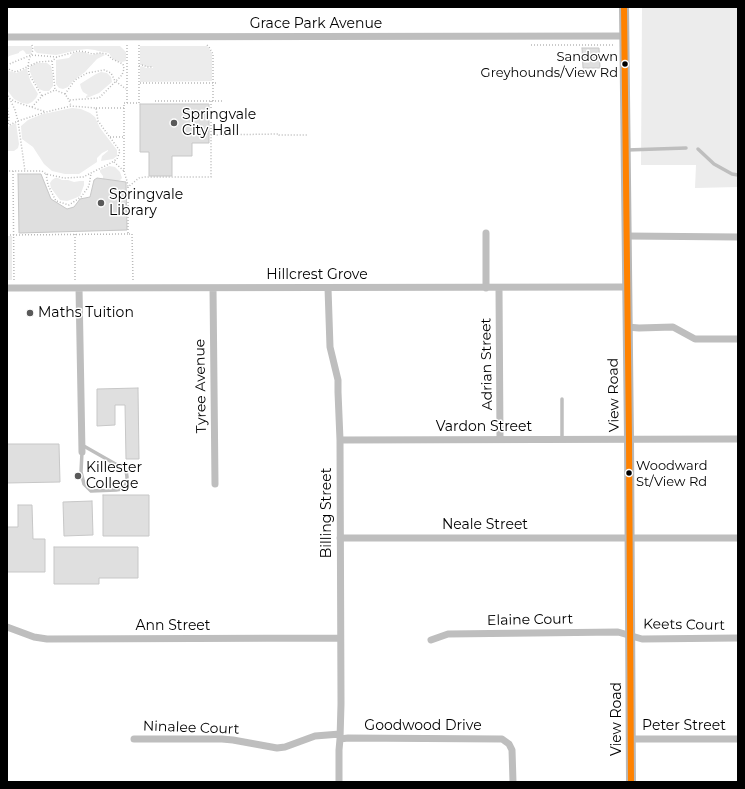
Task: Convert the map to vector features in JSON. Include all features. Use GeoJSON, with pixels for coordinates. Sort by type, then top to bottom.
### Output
{"type":"FeatureCollection","features":[{"type":"Feature","properties":{"kind":"street","name":"View Road"},"geometry":{"type":"LineString","coordinates":[[624,7],[631,782]]}},
{"type":"Feature","properties":{"kind":"street","name":"Grace Park Avenue"},"geometry":{"type":"LineString","coordinates":[[7,37],[624,36]]}},
{"type":"Feature","properties":{"kind":"street"},"geometry":{"type":"LineString","coordinates":[[486,233],[486,288]]}},
{"type":"Feature","properties":{"kind":"street"},"geometry":{"type":"LineString","coordinates":[[627,236],[738,237]]}},
{"type":"Feature","properties":{"kind":"street","name":"Hillcrest Grove"},"geometry":{"type":"LineString","coordinates":[[7,288],[627,287]]}},
{"type":"Feature","properties":{"kind":"street"},"geometry":{"type":"LineString","coordinates":[[79,288],[82,449]]}},
{"type":"Feature","properties":{"kind":"street","name":"Tyree Avenue"},"geometry":{"type":"LineString","coordinates":[[213,288],[215,484]]}},
{"type":"Feature","properties":{"kind":"street","name":"Billing Street"},"geometry":{"type":"LineString","coordinates":[[328,288],[330,347],[338,380],[340,440],[340,638],[342,704],[340,736]]}},
{"type":"Feature","properties":{"kind":"street","name":"Adrian Street"},"geometry":{"type":"LineString","coordinates":[[499,288],[500,439]]}},
{"type":"Feature","properties":{"kind":"street"},"geometry":{"type":"LineString","coordinates":[[627,327],[673,327],[695,339],[738,339]]}},
{"type":"Feature","properties":{"kind":"street","name":"Vardon Street"},"geometry":{"type":"LineString","coordinates":[[340,440],[738,439]]}},
{"type":"Feature","properties":{"kind":"street","name":"Neale Street"},"geometry":{"type":"LineString","coordinates":[[340,538],[738,538]]}},
{"type":"Feature","properties":{"kind":"street","name":"Ann Street"},"geometry":{"type":"LineString","coordinates":[[7,627],[34,637],[47,639],[340,638]]}},
{"type":"Feature","properties":{"kind":"street","name":"Elaine Court"},"geometry":{"type":"LineString","coordinates":[[431,640],[448,634],[618,632],[630,636]]}},
{"type":"Feature","properties":{"kind":"street","name":"Keets Court"},"geometry":{"type":"LineString","coordinates":[[630,636],[642,639],[738,638]]}},
{"type":"Feature","properties":{"kind":"street","name":"Ninalee Court"},"geometry":{"type":"LineString","coordinates":[[134,739],[222,739],[277,748],[285,747],[315,736],[340,736]]}},
{"type":"Feature","properties":{"kind":"street"},"geometry":{"type":"LineString","coordinates":[[339,782],[340,736]]}},
{"type":"Feature","properties":{"kind":"street","name":"Goodwood Drive"},"geometry":{"type":"LineString","coordinates":[[340,736],[502,739],[509,744],[512,750],[512,782]]}},
{"type":"Feature","properties":{"kind":"street","name":"Peter Street"},"geometry":{"type":"LineString","coordinates":[[631,739],[738,739]]}},
{"type":"Feature","properties":{"kind":"lane"},"geometry":{"type":"LineString","coordinates":[[626,150],[686,148]]}},
{"type":"Feature","properties":{"kind":"lane"},"geometry":{"type":"LineString","coordinates":[[698,148],[714,164],[732,174],[738,175]]}},
{"type":"Feature","properties":{"kind":"lane"},"geometry":{"type":"LineString","coordinates":[[562,399],[562,439]]}},
{"type":"Feature","properties":{"kind":"lane"},"geometry":{"type":"LineString","coordinates":[[82,449],[126,470],[128,477],[126,484],[122,489],[91,490],[84,484],[81,472],[82,449]]}},
{"type":"Feature","properties":{"kind":"path"},"geometry":{"type":"LineString","coordinates":[[32,45],[33,50],[28,66],[29,74],[42,96]]}},
{"type":"Feature","properties":{"kind":"path"},"geometry":{"type":"LineString","coordinates":[[127,45],[127,103],[124,103],[124,172],[128,187],[128,234]]}},
{"type":"Feature","properties":{"kind":"path"},"geometry":{"type":"LineString","coordinates":[[127,103],[139,103],[139,45]]}},
{"type":"Feature","properties":{"kind":"path"},"geometry":{"type":"LineString","coordinates":[[128,187],[139,178],[146,177],[211,177],[213,54],[207,45]]}},
{"type":"Feature","properties":{"kind":"path"},"geometry":{"type":"LineString","coordinates":[[57,57],[52,61],[38,62],[16,72],[10,70],[7,66],[31,55],[57,57],[78,51],[92,54],[107,54],[112,59],[123,64],[124,69],[122,75],[99,98],[69,100]]}},
{"type":"Feature","properties":{"kind":"path"},"geometry":{"type":"LineString","coordinates":[[52,61],[55,90]]}},
{"type":"Feature","properties":{"kind":"path"},"geometry":{"type":"LineString","coordinates":[[139,66],[143,65],[147,68],[153,67]]}},
{"type":"Feature","properties":{"kind":"path"},"geometry":{"type":"LineString","coordinates":[[65,94],[75,80],[87,73],[104,70],[111,73],[115,82],[127,89]]}},
{"type":"Feature","properties":{"kind":"path"},"geometry":{"type":"LineString","coordinates":[[139,83],[218,83]]}},
{"type":"Feature","properties":{"kind":"path"},"geometry":{"type":"LineString","coordinates":[[32,107],[42,96],[55,90],[65,94],[71,106]]}},
{"type":"Feature","properties":{"kind":"path"},"geometry":{"type":"LineString","coordinates":[[7,93],[8,98],[15,110],[18,121],[25,171]]}},
{"type":"Feature","properties":{"kind":"path"},"geometry":{"type":"LineString","coordinates":[[8,98],[46,112]]}},
{"type":"Feature","properties":{"kind":"path"},"geometry":{"type":"LineString","coordinates":[[155,101],[223,101]]}},
{"type":"Feature","properties":{"kind":"path"},"geometry":{"type":"LineString","coordinates":[[7,105],[9,118],[7,126]]}},
{"type":"Feature","properties":{"kind":"path"},"geometry":{"type":"LineString","coordinates":[[7,126],[46,112],[71,106],[124,108]]}},
{"type":"Feature","properties":{"kind":"path"},"geometry":{"type":"LineString","coordinates":[[7,171],[42,171],[46,174],[64,178],[83,177],[114,162],[120,151],[98,121],[96,108]]}},
{"type":"Feature","properties":{"kind":"path"},"geometry":{"type":"LineString","coordinates":[[211,135],[308,135]]}},
{"type":"Feature","properties":{"kind":"path"},"geometry":{"type":"LineString","coordinates":[[110,138],[124,137]]}},
{"type":"Feature","properties":{"kind":"path"},"geometry":{"type":"LineString","coordinates":[[119,154],[124,154]]}},
{"type":"Feature","properties":{"kind":"path"},"geometry":{"type":"LineString","coordinates":[[114,162],[124,172]]}},
{"type":"Feature","properties":{"kind":"path"},"geometry":{"type":"LineString","coordinates":[[13,171],[14,280]]}},
{"type":"Feature","properties":{"kind":"path"},"geometry":{"type":"LineString","coordinates":[[46,174],[48,185],[56,201],[69,205],[81,197],[89,186],[91,173]]}},
{"type":"Feature","properties":{"kind":"path"},"geometry":{"type":"LineString","coordinates":[[75,234],[75,280]]}},
{"type":"Feature","properties":{"kind":"path"},"geometry":{"type":"LineString","coordinates":[[7,235],[132,234],[133,280]]}},
{"type":"Feature","properties":{"kind":"shaded area"},"geometry":{"type":"Polygon","coordinates":[[[642,7],[738,7],[738,187],[695,188],[696,165],[641,165],[642,7]]]}},
{"type":"Feature","properties":{"kind":"shaded area"},"geometry":{"type":"Polygon","coordinates":[[[7,46],[32,46],[32,50],[31,53],[26,54],[23,50],[9,56],[7,59],[7,46]]]}},
{"type":"Feature","properties":{"kind":"shaded area"},"geometry":{"type":"Polygon","coordinates":[[[34,46],[120,46],[126,52],[126,61],[116,61],[109,53],[87,49],[56,55],[37,53],[34,50],[34,46]]]}},
{"type":"Feature","properties":{"kind":"shaded area"},"geometry":{"type":"Polygon","coordinates":[[[140,46],[207,46],[212,54],[212,81],[140,82],[140,67],[153,67],[140,65],[140,46]]]}},
{"type":"Feature","properties":{"kind":"shaded area"},"geometry":{"type":"Polygon","coordinates":[[[84,52],[91,55],[101,53],[105,55],[97,59],[68,87],[63,89],[59,88],[56,84],[56,60],[69,58],[73,53],[84,52]]]}},
{"type":"Feature","properties":{"kind":"shaded area"},"geometry":{"type":"Polygon","coordinates":[[[37,63],[47,63],[51,66],[53,86],[49,91],[39,89],[30,72],[30,66],[37,63]]]}},
{"type":"Feature","properties":{"kind":"shaded area"},"geometry":{"type":"Polygon","coordinates":[[[27,68],[31,82],[38,94],[32,102],[28,104],[14,99],[7,90],[7,69],[16,73],[27,68]]]}},
{"type":"Feature","properties":{"kind":"shaded area"},"geometry":{"type":"Polygon","coordinates":[[[101,72],[107,73],[111,77],[112,82],[99,93],[86,98],[88,95],[83,92],[80,84],[101,72]]]}},
{"type":"Feature","properties":{"kind":"shaded area"},"geometry":{"type":"Polygon","coordinates":[[[72,108],[81,109],[95,117],[100,128],[117,150],[117,156],[113,159],[101,161],[102,156],[108,150],[97,158],[97,162],[79,174],[65,174],[52,171],[44,164],[33,147],[22,139],[21,126],[28,120],[43,114],[72,108]]]}},
{"type":"Feature","properties":{"kind":"shaded area"},"geometry":{"type":"Polygon","coordinates":[[[16,123],[19,144],[18,148],[14,151],[7,151],[7,131],[9,126],[16,123]]]}},
{"type":"Feature","properties":{"kind":"shaded area"},"geometry":{"type":"Polygon","coordinates":[[[109,166],[115,167],[120,172],[122,178],[119,181],[103,179],[100,170],[109,166]]]}},
{"type":"Feature","properties":{"kind":"shaded area"},"geometry":{"type":"Polygon","coordinates":[[[55,178],[74,182],[84,181],[80,196],[67,201],[60,200],[51,188],[50,183],[55,178]]]}},
{"type":"Feature","properties":{"kind":"shaded area"},"geometry":{"type":"Polygon","coordinates":[[[7,236],[12,236],[12,280],[7,280],[7,236]]]}},
{"type":"Feature","properties":{"kind":"building"},"geometry":{"type":"Polygon","coordinates":[[[582,48],[599,48],[600,68],[583,68],[582,48]]]}},
{"type":"Feature","properties":{"kind":"building","name":"Springvale City Hall"},"geometry":{"type":"Polygon","coordinates":[[[140,104],[209,104],[209,143],[192,143],[192,156],[172,156],[172,176],[149,176],[149,152],[140,152],[140,104]]]}},
{"type":"Feature","properties":{"kind":"building","name":"Springvale Library"},"geometry":{"type":"Polygon","coordinates":[[[18,174],[41,174],[51,199],[67,209],[74,207],[80,199],[90,197],[94,180],[97,178],[126,182],[127,230],[19,233],[18,174]]]}},
{"type":"Feature","properties":{"kind":"building"},"geometry":{"type":"Polygon","coordinates":[[[138,388],[139,459],[126,459],[125,405],[115,405],[115,425],[97,426],[97,389],[138,388]]]}},
{"type":"Feature","properties":{"kind":"building"},"geometry":{"type":"Polygon","coordinates":[[[7,444],[59,444],[60,482],[7,483],[7,444]]]}},
{"type":"Feature","properties":{"kind":"building"},"geometry":{"type":"Polygon","coordinates":[[[103,495],[149,495],[149,536],[103,536],[103,495]]]}},
{"type":"Feature","properties":{"kind":"building"},"geometry":{"type":"Polygon","coordinates":[[[92,501],[93,535],[64,536],[63,502],[92,501]]]}},
{"type":"Feature","properties":{"kind":"building"},"geometry":{"type":"Polygon","coordinates":[[[18,505],[32,505],[33,539],[45,539],[45,572],[7,572],[7,527],[18,527],[18,505]]]}},
{"type":"Feature","properties":{"kind":"building"},"geometry":{"type":"Polygon","coordinates":[[[54,547],[138,547],[138,578],[99,578],[99,584],[54,584],[54,547]]]}},
{"type":"Feature","properties":{"kind":"transit line"},"geometry":{"type":"LineString","coordinates":[[624,7],[631,782]]}},
{"type":"Feature","properties":{"kind":"place","name":"Sandown Greyhounds/View Rd"},"geometry":{"type":"Point","coordinates":[625,64]}},
{"type":"Feature","properties":{"kind":"place","name":"Springvale City Hall"},"geometry":{"type":"Point","coordinates":[174,123]}},
{"type":"Feature","properties":{"kind":"place","name":"Springvale Library"},"geometry":{"type":"Point","coordinates":[101,203]}},
{"type":"Feature","properties":{"kind":"place","name":"Maths Tuition"},"geometry":{"type":"Point","coordinates":[30,313]}},
{"type":"Feature","properties":{"kind":"place","name":"Woodward St/View Rd"},"geometry":{"type":"Point","coordinates":[629,473]}},
{"type":"Feature","properties":{"kind":"place","name":"Killester College"},"geometry":{"type":"Point","coordinates":[78,476]}}]}
